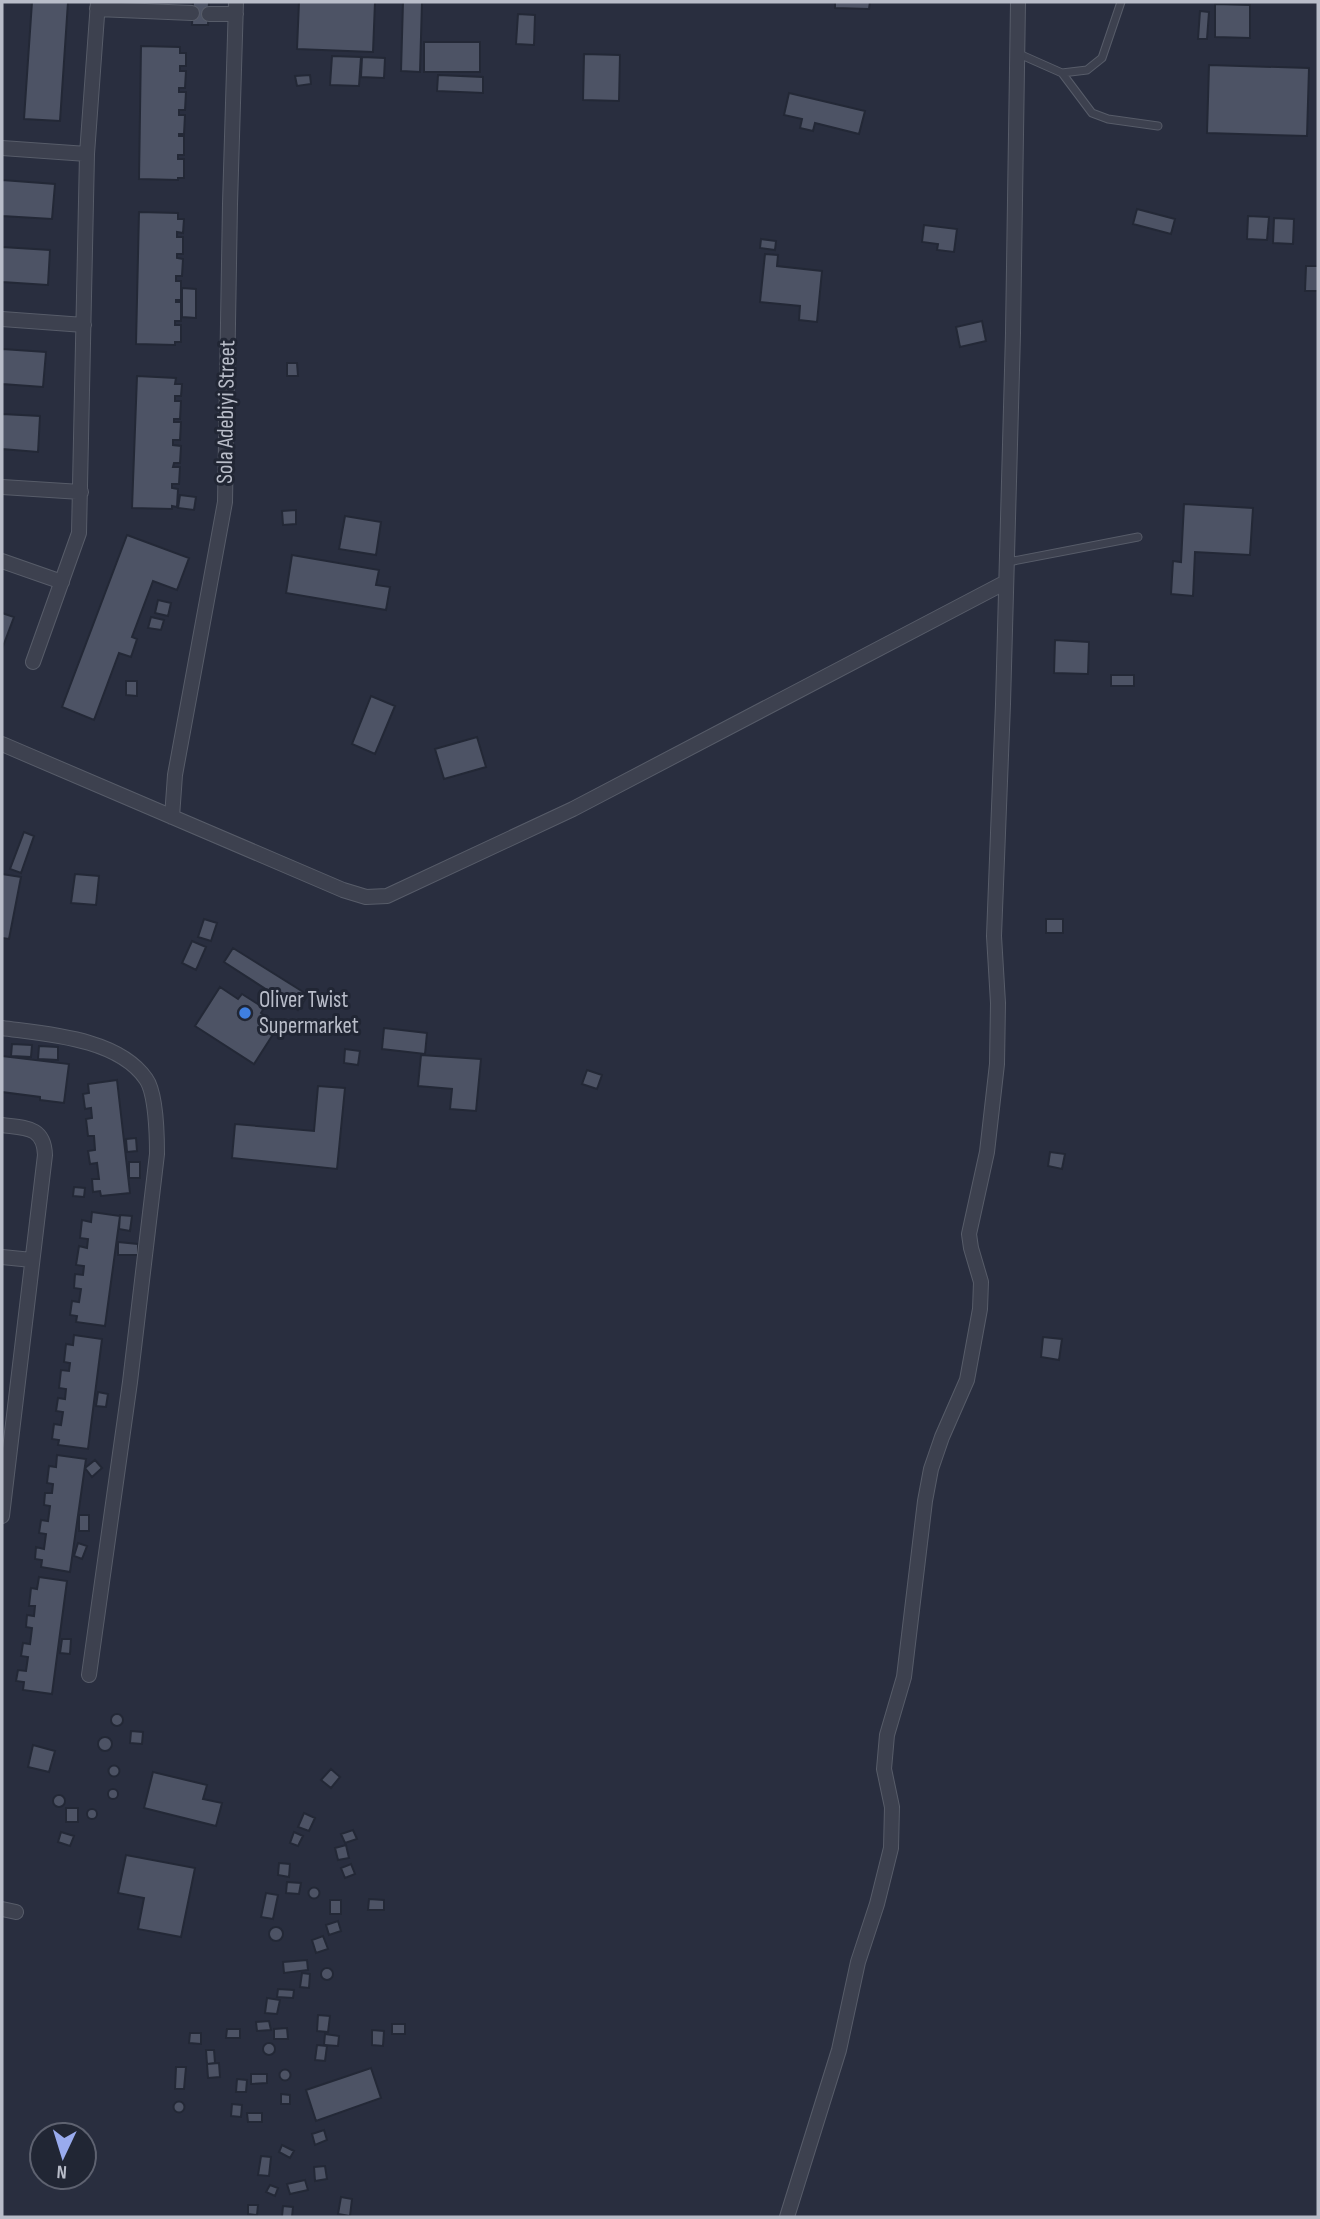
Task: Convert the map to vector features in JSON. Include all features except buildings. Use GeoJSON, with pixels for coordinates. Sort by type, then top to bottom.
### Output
{"type":"FeatureCollection","features":[{"type":"Feature","properties":{"kind":"street"},"geometry":{"type":"LineString","coordinates":[[787,2217],[839,2050],[858,1962],[877,1904],[891,1848],[892,1807],[884,1769],[887,1735],[904,1677],[925,1501],[931,1469],[942,1437],[967,1380],[980,1310],[981,1282],[969,1234],[987,1152],[997,1064],[998,1003],[993,936],[998,862],[1013,333],[1017,2]]}},
{"type":"Feature","properties":{"kind":"street"},"geometry":{"type":"LineString","coordinates":[[33,662],[79,533],[87,154],[97,5],[192,13]]}},
{"type":"Feature","properties":{"kind":"street"},"geometry":{"type":"LineString","coordinates":[[209,14],[236,8]]}},
{"type":"Feature","properties":{"kind":"street","name":"Sola Adebiyi Street"},"geometry":{"type":"LineString","coordinates":[[172,817],[175,775],[225,502],[236,8]]}},
{"type":"Feature","properties":{"kind":"street"},"geometry":{"type":"LineString","coordinates":[[2,148],[87,154]]}},
{"type":"Feature","properties":{"kind":"street"},"geometry":{"type":"LineString","coordinates":[[2,319],[85,325]]}},
{"type":"Feature","properties":{"kind":"street"},"geometry":{"type":"LineString","coordinates":[[2,487],[81,492]]}},
{"type":"Feature","properties":{"kind":"street"},"geometry":{"type":"LineString","coordinates":[[2,561],[62,582]]}},
{"type":"Feature","properties":{"kind":"street"},"geometry":{"type":"LineString","coordinates":[[2,744],[343,890],[366,897],[387,896],[573,809],[1006,582]]}},
{"type":"Feature","properties":{"kind":"street"},"geometry":{"type":"LineString","coordinates":[[2,1028],[74,1038],[96,1045],[123,1059],[148,1080],[157,1127],[157,1153],[130,1382],[89,1675]]}},
{"type":"Feature","properties":{"kind":"street"},"geometry":{"type":"LineString","coordinates":[[2,1125],[38,1133],[44,1142],[45,1154],[2,1516]]}},
{"type":"Feature","properties":{"kind":"street"},"geometry":{"type":"LineString","coordinates":[[2,1256],[32,1260]]}},
{"type":"Feature","properties":{"kind":"lane"},"geometry":{"type":"LineString","coordinates":[[1062,73],[1087,70],[1102,58],[1121,2]]}},
{"type":"Feature","properties":{"kind":"lane"},"geometry":{"type":"LineString","coordinates":[[1016,53],[1062,73],[1092,113],[1108,119],[1158,126]]}},
{"type":"Feature","properties":{"kind":"lane"},"geometry":{"type":"LineString","coordinates":[[1007,562],[1138,537]]}},
{"type":"Feature","properties":{"kind":"place","name":"Oliver Twist Supermarket"},"geometry":{"type":"Point","coordinates":[245,1013]}}]}
